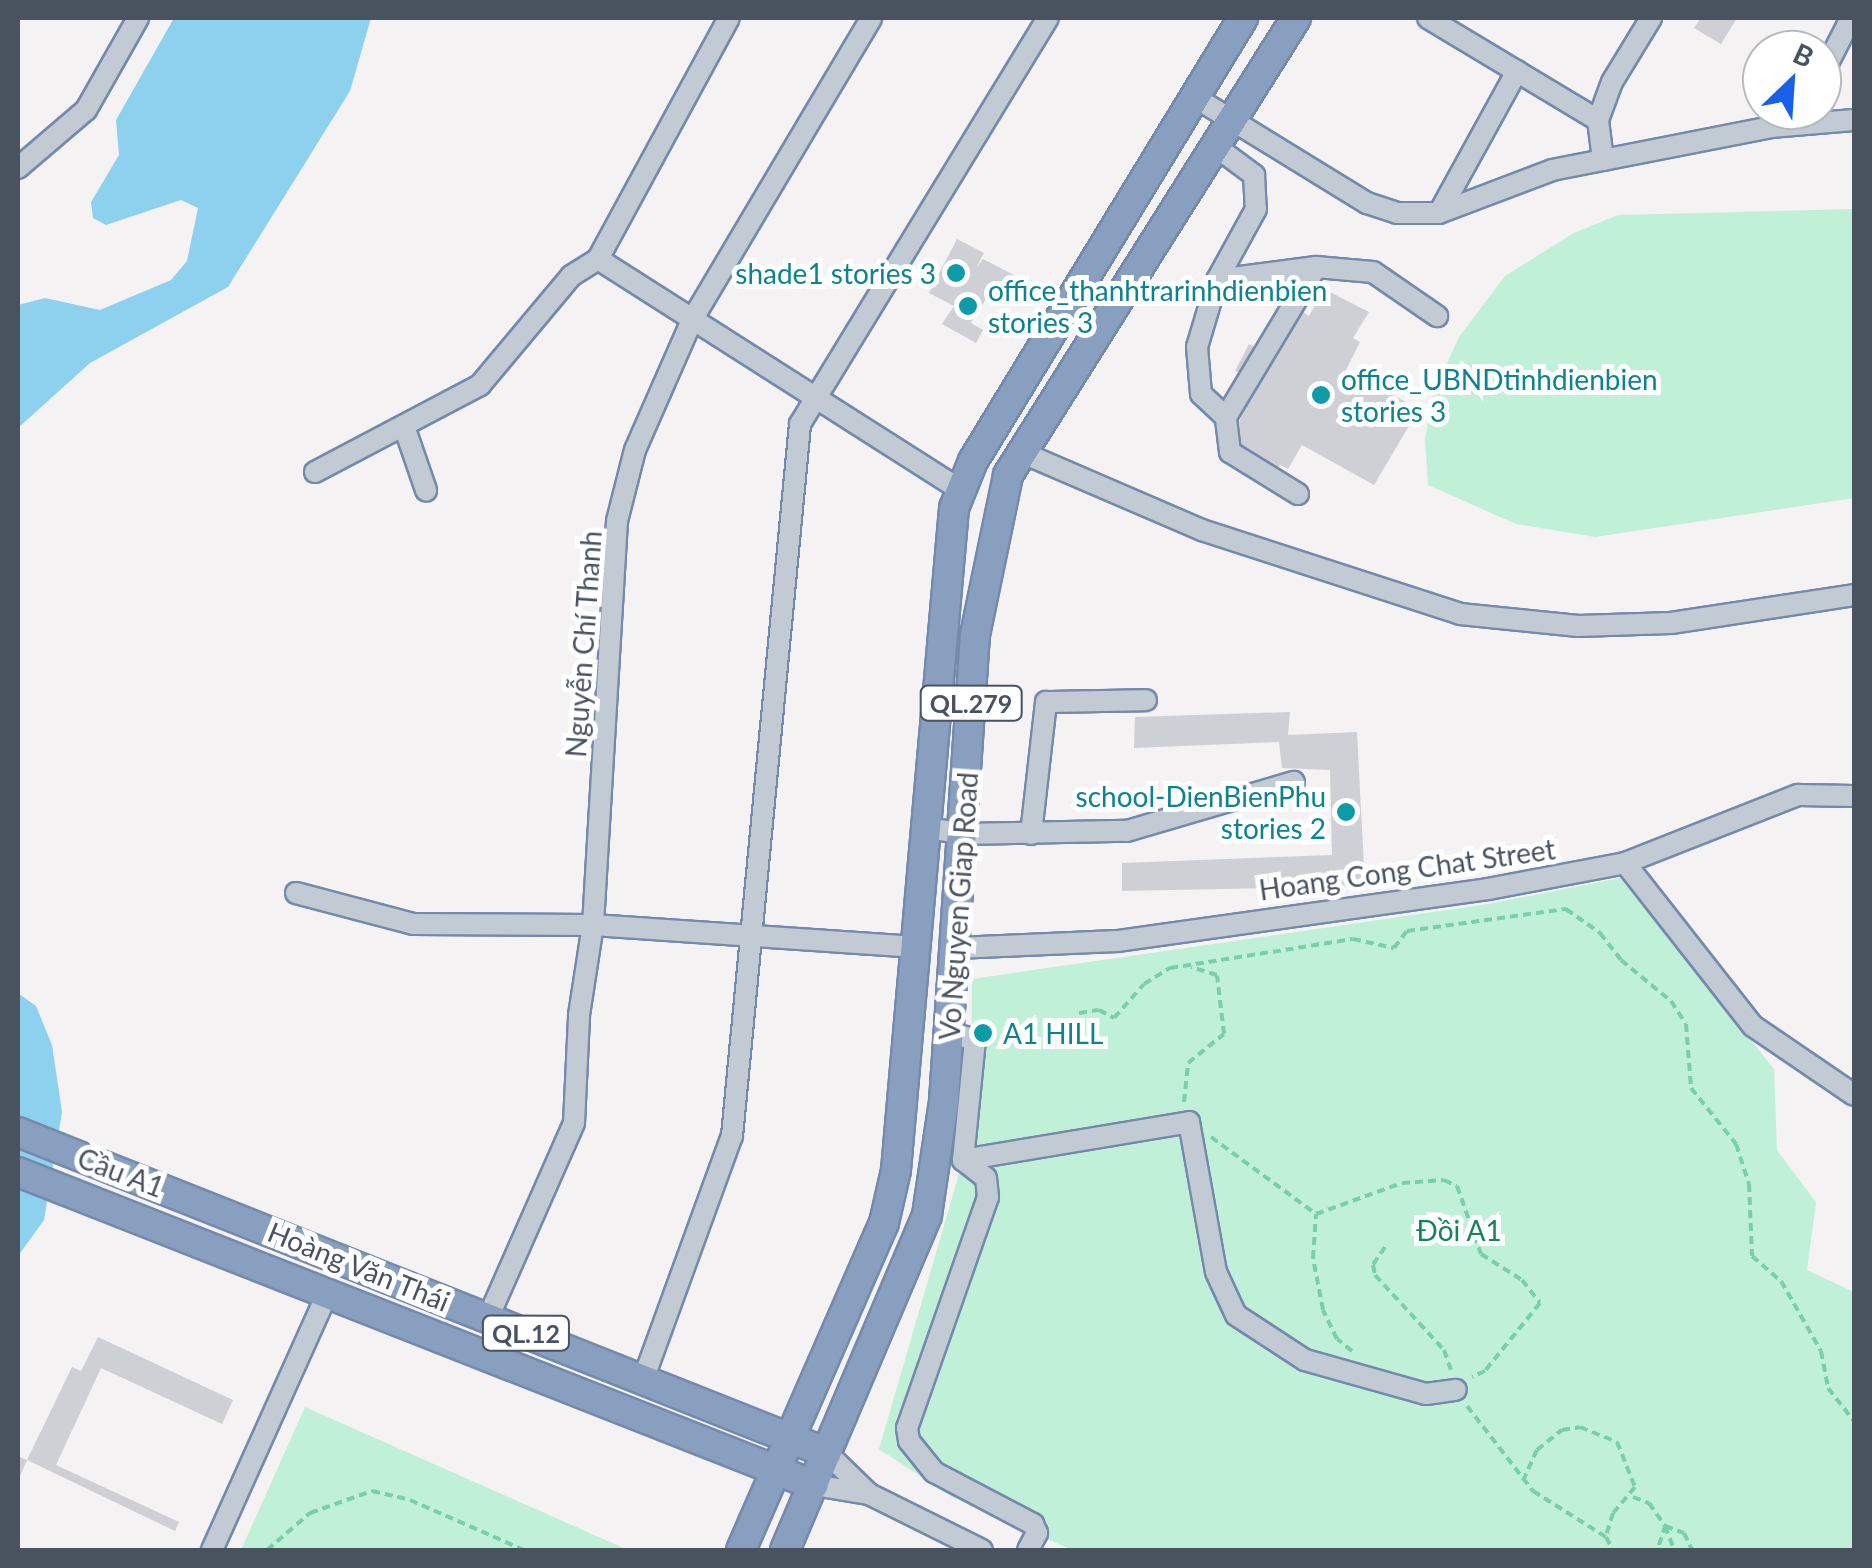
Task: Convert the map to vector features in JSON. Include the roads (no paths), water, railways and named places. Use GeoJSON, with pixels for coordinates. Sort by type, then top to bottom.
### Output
{"type":"FeatureCollection","features":[{"type":"Feature","properties":{"kind":"highway","name":"Vo Nguyen Giap Road"},"geometry":{"type":"LineString","coordinates":[[740,1550],[884,1222],[904,1116],[948,556],[961,490],[1243,18]]}},
{"type":"Feature","properties":{"kind":"highway","name":"Vo Nguyen Giap Road"},"geometry":{"type":"LineString","coordinates":[[785,1550],[927,1215],[949,1032],[981,588],[1008,475],[1296,18]]}},
{"type":"Feature","properties":{"kind":"highway"},"geometry":{"type":"LineString","coordinates":[[1104,248],[1138,270]]}},
{"type":"Feature","properties":{"kind":"highway"},"geometry":{"type":"LineString","coordinates":[[916,947],[956,948]]}},
{"type":"Feature","properties":{"kind":"highway","name":"Cầu A1"},"geometry":{"type":"LineString","coordinates":[[18,1132],[225,1213]]}},
{"type":"Feature","properties":{"kind":"highway","name":"Cầu A1"},"geometry":{"type":"LineString","coordinates":[[18,1172],[216,1250]]}},
{"type":"Feature","properties":{"kind":"highway","name":"Hoàng Văn Thái"},"geometry":{"type":"LineString","coordinates":[[225,1213],[828,1453]]}},
{"type":"Feature","properties":{"kind":"highway","name":"Hoàng Văn Thái"},"geometry":{"type":"LineString","coordinates":[[216,1250],[814,1485]]}},
{"type":"Feature","properties":{"kind":"highway"},"geometry":{"type":"LineString","coordinates":[[447,1338],[488,1318],[506,1362]]}},
{"type":"Feature","properties":{"kind":"street"},"geometry":{"type":"LineString","coordinates":[[18,168],[78,120],[138,18]]}},
{"type":"Feature","properties":{"kind":"street"},"geometry":{"type":"LineString","coordinates":[[314,472],[405,429],[498,370],[571,276],[598,259],[730,18]]}},
{"type":"Feature","properties":{"kind":"street","name":"Nguyễn Chí Thanh"},"geometry":{"type":"LineString","coordinates":[[488,1318],[574,1122],[579,1016],[594,925],[617,521],[635,450],[692,320],[871,18]]}},
{"type":"Feature","properties":{"kind":"street"},"geometry":{"type":"LineString","coordinates":[[642,1380],[732,1136],[800,424],[1048,18]]}},
{"type":"Feature","properties":{"kind":"street"},"geometry":{"type":"LineString","coordinates":[[1428,18],[1598,120]]}},
{"type":"Feature","properties":{"kind":"street"},"geometry":{"type":"LineString","coordinates":[[1603,160],[1598,120],[1642,21]]}},
{"type":"Feature","properties":{"kind":"street"},"geometry":{"type":"LineString","coordinates":[[1439,213],[1517,71]]}},
{"type":"Feature","properties":{"kind":"street"},"geometry":{"type":"LineString","coordinates":[[1196,98],[1367,203],[1397,213],[1439,213],[1552,170],[1742,130]]}},
{"type":"Feature","properties":{"kind":"street"},"geometry":{"type":"LineString","coordinates":[[1215,146],[1254,175],[1256,209],[1217,280],[1196,372],[1201,394],[1226,417]]}},
{"type":"Feature","properties":{"kind":"street"},"geometry":{"type":"LineString","coordinates":[[598,259],[961,490]]}},
{"type":"Feature","properties":{"kind":"street"},"geometry":{"type":"LineString","coordinates":[[1217,280],[1316,268],[1373,272],[1437,316]]}},
{"type":"Feature","properties":{"kind":"street"},"geometry":{"type":"LineString","coordinates":[[1298,494],[1230,452],[1226,417],[1316,268]]}},
{"type":"Feature","properties":{"kind":"street"},"geometry":{"type":"LineString","coordinates":[[405,429],[426,490]]}},
{"type":"Feature","properties":{"kind":"street"},"geometry":{"type":"LineString","coordinates":[[1023,453],[1202,530],[1460,614],[1578,626],[1671,623],[1854,596]]}},
{"type":"Feature","properties":{"kind":"street"},"geometry":{"type":"LineString","coordinates":[[1032,834],[1046,702],[1146,700]]}},
{"type":"Feature","properties":{"kind":"street"},"geometry":{"type":"LineString","coordinates":[[924,827],[964,834],[1127,832],[1294,782]]}},
{"type":"Feature","properties":{"kind":"street","name":"Hoang Cong Chat Street"},"geometry":{"type":"LineString","coordinates":[[956,948],[1118,941],[1625,863],[1798,795],[1854,796]]}},
{"type":"Feature","properties":{"kind":"street"},"geometry":{"type":"LineString","coordinates":[[1625,863],[1753,1026],[1854,1095]]}},
{"type":"Feature","properties":{"kind":"street"},"geometry":{"type":"LineString","coordinates":[[296,894],[413,924],[594,925],[916,947]]}},
{"type":"Feature","properties":{"kind":"street"},"geometry":{"type":"LineString","coordinates":[[949,1032],[975,1040],[962,1160]]}},
{"type":"Feature","properties":{"kind":"street"},"geometry":{"type":"LineString","coordinates":[[962,1160],[1187,1122],[1216,1272],[1236,1315],[1305,1360],[1426,1394],[1456,1390]]}},
{"type":"Feature","properties":{"kind":"street"},"geometry":{"type":"LineString","coordinates":[[962,1160],[986,1178],[988,1197],[907,1428],[909,1441],[934,1472],[1032,1524],[1036,1533],[1028,1550]]}},
{"type":"Feature","properties":{"kind":"street"},"geometry":{"type":"LineString","coordinates":[[212,1550],[328,1292]]}},
{"type":"Feature","properties":{"kind":"street"},"geometry":{"type":"LineString","coordinates":[[828,1453],[868,1494]]}},
{"type":"Feature","properties":{"kind":"street"},"geometry":{"type":"LineString","coordinates":[[814,1485],[868,1494],[982,1550]]}},
{"type":"Feature","properties":{"kind":"water"},"geometry":{"type":"Polygon","coordinates":[[[174,18],[371,18],[350,91],[228,287],[90,363],[18,428],[18,305],[45,298],[100,310],[171,280],[187,261],[198,208],[181,200],[106,225],[93,218],[91,202],[119,155],[116,120],[174,18]]]}},
{"type":"Feature","properties":{"kind":"water"},"geometry":{"type":"Polygon","coordinates":[[[18,993],[36,1006],[52,1045],[62,1112],[44,1220],[18,1256],[18,993]]]}},
{"type":"Feature","properties":{"kind":"place","name":"shade1 stories 3"},"geometry":{"type":"Point","coordinates":[956,273]}},
{"type":"Feature","properties":{"kind":"place","name":"office_thanhtrarinhdienbien stories 3"},"geometry":{"type":"Point","coordinates":[968,306]}},
{"type":"Feature","properties":{"kind":"place","name":"office_UBNDtinhdienbien stories 3"},"geometry":{"type":"Point","coordinates":[1321,395]}},
{"type":"Feature","properties":{"kind":"place","name":"school-DienBienPhu stories 2"},"geometry":{"type":"Point","coordinates":[1346,812]}},
{"type":"Feature","properties":{"kind":"place","name":"A1 HILL"},"geometry":{"type":"Point","coordinates":[983,1033]}},
{"type":"Feature","properties":{"kind":"park label","name":"Đồi A1"},"geometry":{"type":"Point","coordinates":[1459,1230]}}]}
